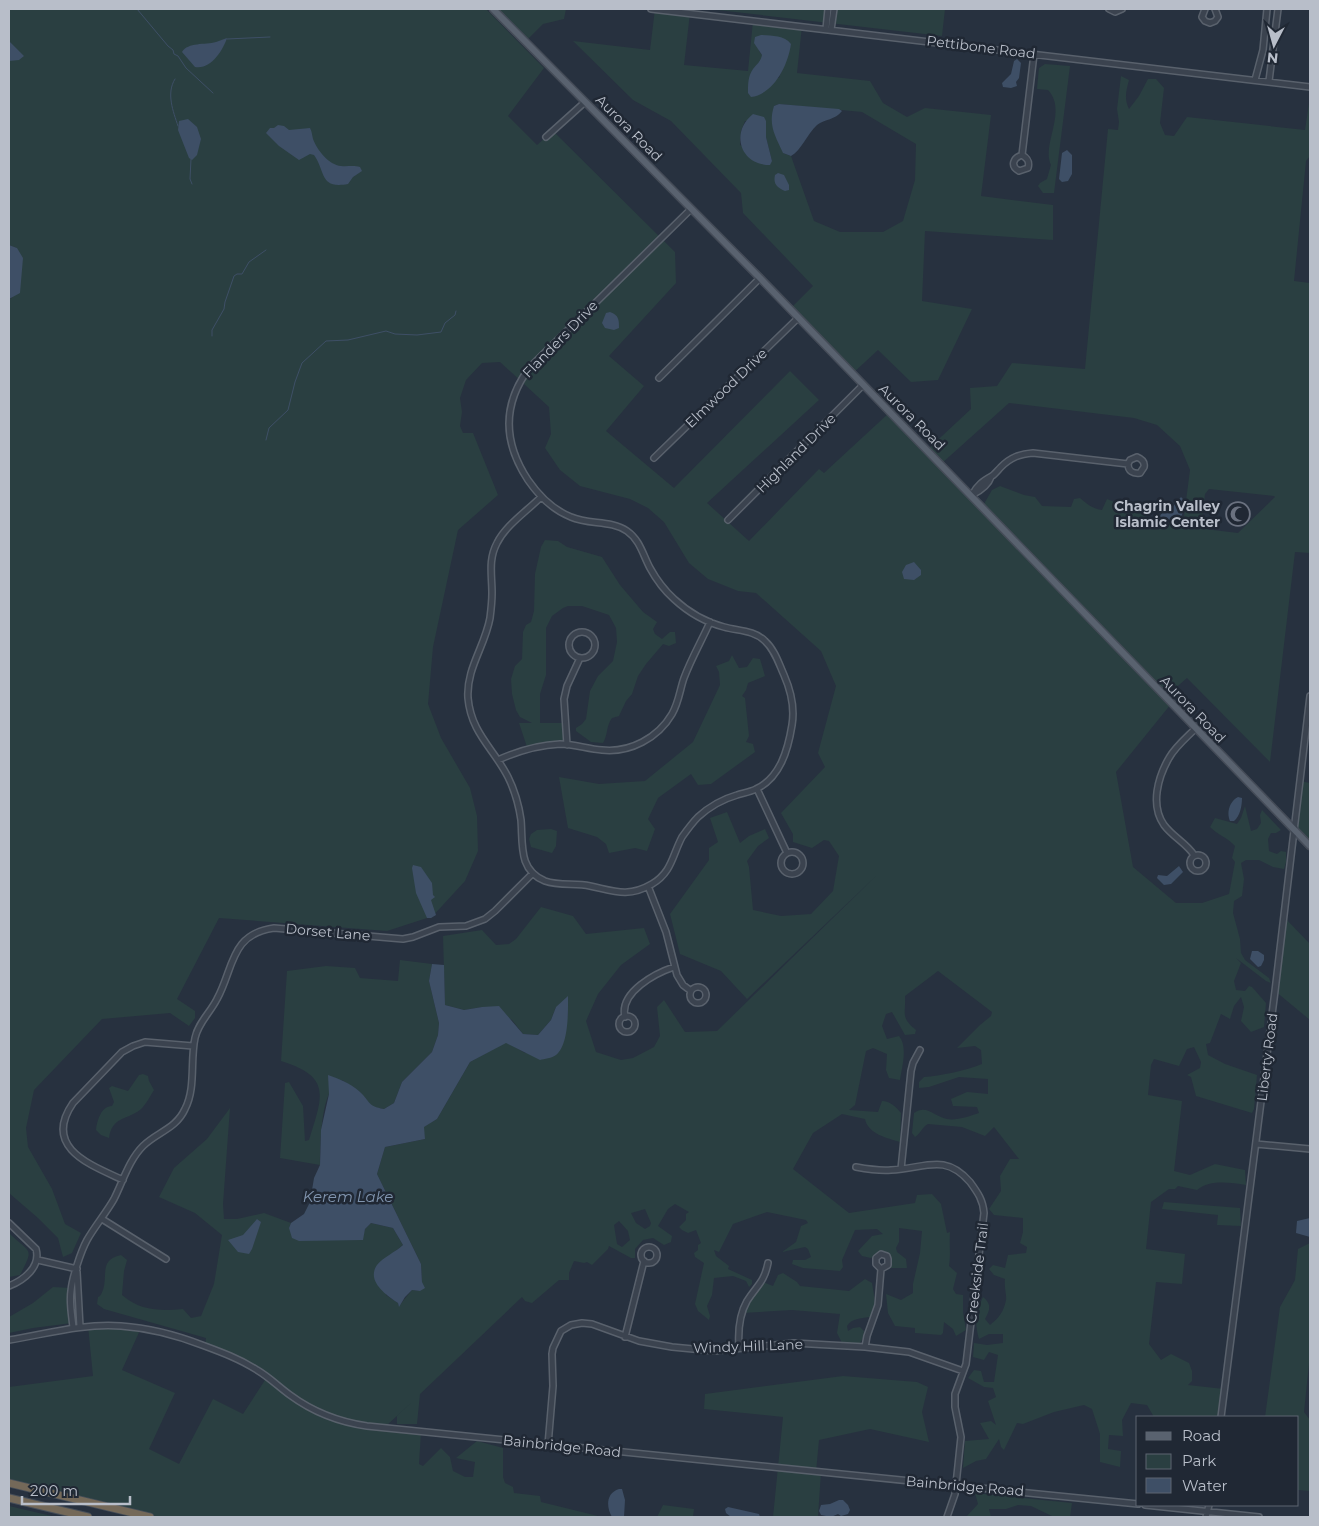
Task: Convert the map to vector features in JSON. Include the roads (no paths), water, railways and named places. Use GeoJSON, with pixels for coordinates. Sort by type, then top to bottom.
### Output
{"type":"FeatureCollection","features":[{"type":"Feature","properties":{"kind":"highway"},"geometry":{"type":"LineString","coordinates":[[9,1483],[150,1517]]}},
{"type":"Feature","properties":{"kind":"highway"},"geometry":{"type":"LineString","coordinates":[[9,1498],[88,1517]]}},
{"type":"Feature","properties":{"kind":"main road","name":"Aurora Road"},"geometry":{"type":"LineString","coordinates":[[493,9],[972,495],[1195,729],[1310,846]]}},
{"type":"Feature","properties":{"kind":"street","name":"Pettibone Road"},"geometry":{"type":"LineString","coordinates":[[651,9],[1310,87]]}},
{"type":"Feature","properties":{"kind":"street"},"geometry":{"type":"LineString","coordinates":[[828,9],[829,30]]}},
{"type":"Feature","properties":{"kind":"street"},"geometry":{"type":"LineString","coordinates":[[829,30],[834,9]]}},
{"type":"Feature","properties":{"kind":"street"},"geometry":{"type":"LineString","coordinates":[[1109,9],[1115,12],[1122,9]]}},
{"type":"Feature","properties":{"kind":"street"},"geometry":{"type":"LineString","coordinates":[[1205,9],[1202,16],[1205,21],[1210,23],[1218,17],[1215,9]]}},
{"type":"Feature","properties":{"kind":"street"},"geometry":{"type":"LineString","coordinates":[[1255,80],[1264,45],[1268,9]]}},
{"type":"Feature","properties":{"kind":"street"},"geometry":{"type":"LineString","coordinates":[[1269,82],[1278,9]]}},
{"type":"Feature","properties":{"kind":"street"},"geometry":{"type":"LineString","coordinates":[[1264,45],[1270,42],[1274,46]]}},
{"type":"Feature","properties":{"kind":"street"},"geometry":{"type":"LineString","coordinates":[[1022,155],[1034,54]]}},
{"type":"Feature","properties":{"kind":"street"},"geometry":{"type":"LineString","coordinates":[[546,137],[585,102]]}},
{"type":"Feature","properties":{"kind":"street","name":"Flanders Drive"},"geometry":{"type":"LineString","coordinates":[[533,873],[543,880],[552,883],[581,884],[614,893],[630,892],[648,886],[667,870],[673,861],[682,838],[700,816],[724,800],[757,789],[773,776],[783,759],[793,720],[790,692],[773,652],[763,639],[747,631],[710,622],[688,610],[668,593],[652,572],[639,544],[629,533],[617,525],[591,523],[575,519],[558,510],[542,497],[519,465],[511,442],[510,410],[518,385],[530,367],[691,209]]}},
{"type":"Feature","properties":{"kind":"street"},"geometry":{"type":"LineString","coordinates":[[659,378],[760,278]]}},
{"type":"Feature","properties":{"kind":"street","name":"Elmwood Drive"},"geometry":{"type":"LineString","coordinates":[[654,458],[798,318]]}},
{"type":"Feature","properties":{"kind":"street","name":"Highland Drive"},"geometry":{"type":"LineString","coordinates":[[728,520],[863,385]]}},
{"type":"Feature","properties":{"kind":"street"},"geometry":{"type":"LineString","coordinates":[[972,495],[986,478],[991,477],[1016,456],[1033,453],[1128,464]]}},
{"type":"Feature","properties":{"kind":"street"},"geometry":{"type":"LineString","coordinates":[[533,873],[527,865],[522,852],[520,819],[515,794],[498,760],[476,728],[469,702],[469,679],[489,623],[492,597],[490,569],[495,545],[505,531],[542,497]]}},
{"type":"Feature","properties":{"kind":"street"},"geometry":{"type":"LineString","coordinates":[[498,760],[526,749],[551,745],[619,750],[635,745],[657,732],[669,719],[674,710],[684,678],[710,622]]}},
{"type":"Feature","properties":{"kind":"street"},"geometry":{"type":"LineString","coordinates":[[582,632],[587,633],[593,638],[595,646],[592,654],[580,658],[573,655],[568,644],[572,636],[582,632]]}},
{"type":"Feature","properties":{"kind":"street"},"geometry":{"type":"LineString","coordinates":[[567,745],[564,700],[580,658]]}},
{"type":"Feature","properties":{"kind":"street","name":"Liberty Road"},"geometry":{"type":"LineString","coordinates":[[1221,1416],[1310,696]]}},
{"type":"Feature","properties":{"kind":"street"},"geometry":{"type":"LineString","coordinates":[[1194,855],[1162,822],[1156,797],[1168,758],[1195,729]]}},
{"type":"Feature","properties":{"kind":"street"},"geometry":{"type":"LineString","coordinates":[[757,789],[787,853]]}},
{"type":"Feature","properties":{"kind":"street"},"geometry":{"type":"LineString","coordinates":[[794,852],[801,856],[802,867],[797,873],[786,873],[782,868],[780,861],[787,853],[794,852]]}},
{"type":"Feature","properties":{"kind":"street","name":"Dorset Lane"},"geometry":{"type":"LineString","coordinates":[[73,1328],[71,1290],[83,1247],[102,1219],[134,1157],[144,1145],[177,1123],[186,1109],[190,1096],[193,1046],[199,1026],[212,1008],[222,989],[235,952],[244,942],[255,933],[269,928],[407,939],[433,929],[466,926],[485,919],[533,873]]}},
{"type":"Feature","properties":{"kind":"street"},"geometry":{"type":"LineString","coordinates":[[648,886],[666,932],[674,967],[679,979],[691,991]]}},
{"type":"Feature","properties":{"kind":"street"},"geometry":{"type":"LineString","coordinates":[[624,1017],[625,1007],[636,989],[655,974],[674,967]]}},
{"type":"Feature","properties":{"kind":"street"},"geometry":{"type":"LineString","coordinates":[[123,1180],[82,1160],[72,1152],[66,1141],[64,1131],[64,1120],[68,1109],[128,1048],[145,1042],[193,1046]]}},
{"type":"Feature","properties":{"kind":"street"},"geometry":{"type":"LineString","coordinates":[[901,1169],[911,1071],[920,1050]]}},
{"type":"Feature","properties":{"kind":"street"},"geometry":{"type":"LineString","coordinates":[[1256,1144],[1310,1149]]}},
{"type":"Feature","properties":{"kind":"street","name":"Creekside Trail"},"geometry":{"type":"LineString","coordinates":[[856,1168],[885,1170],[944,1164],[962,1174],[982,1200],[984,1213],[966,1364],[954,1402],[961,1436],[954,1501],[947,1517]]}},
{"type":"Feature","properties":{"kind":"street"},"geometry":{"type":"LineString","coordinates":[[102,1219],[166,1259]]}},
{"type":"Feature","properties":{"kind":"street"},"geometry":{"type":"LineString","coordinates":[[9,1223],[36,1248],[38,1260],[21,1280],[9,1286]]}},
{"type":"Feature","properties":{"kind":"street"},"geometry":{"type":"LineString","coordinates":[[38,1260],[77,1269]]}},
{"type":"Feature","properties":{"kind":"street"},"geometry":{"type":"LineString","coordinates":[[625,1337],[644,1261]]}},
{"type":"Feature","properties":{"kind":"street"},"geometry":{"type":"LineString","coordinates":[[739,1347],[738,1336],[742,1313],[746,1303],[762,1282],[768,1263]]}},
{"type":"Feature","properties":{"kind":"street","name":"Dorset Lane"},"geometry":{"type":"LineString","coordinates":[[77,1269],[80,1327]]}},
{"type":"Feature","properties":{"kind":"street"},"geometry":{"type":"LineString","coordinates":[[865,1347],[878,1304],[881,1269]]}},
{"type":"Feature","properties":{"kind":"street"},"geometry":{"type":"LineString","coordinates":[[71,1301],[78,1301]]}},
{"type":"Feature","properties":{"kind":"street","name":"Windy Hill Lane"},"geometry":{"type":"LineString","coordinates":[[548,1445],[553,1386],[552,1354],[555,1343],[561,1331],[571,1325],[582,1323],[592,1324],[625,1337],[693,1350],[794,1343],[865,1347],[909,1352],[963,1371]]}},
{"type":"Feature","properties":{"kind":"street","name":"Bainbridge Road"},"geometry":{"type":"LineString","coordinates":[[9,1340],[80,1327],[121,1325],[154,1330],[241,1360],[267,1376],[309,1407],[333,1418],[355,1424],[1136,1504]]}},
{"type":"Feature","properties":{"kind":"street"},"geometry":{"type":"LineString","coordinates":[[1152,1506],[1207,1514],[1259,1517]]}},
{"type":"Feature","properties":{"kind":"water"},"geometry":{"type":"Polygon","coordinates":[[[761,35],[781,37],[791,44],[787,61],[779,77],[767,90],[751,97],[748,93],[749,77],[762,55],[754,43],[755,37],[761,35]]]}},
{"type":"Feature","properties":{"kind":"water"},"geometry":{"type":"Polygon","coordinates":[[[227,38],[216,58],[201,67],[195,67],[182,52],[192,45],[216,42],[227,38]]]}},
{"type":"Feature","properties":{"kind":"water"},"geometry":{"type":"Polygon","coordinates":[[[9,41],[24,56],[19,60],[9,61],[9,41]]]}},
{"type":"Feature","properties":{"kind":"water"},"geometry":{"type":"Polygon","coordinates":[[[1017,59],[1021,63],[1019,78],[1016,82],[1017,86],[1011,88],[1003,87],[1002,83],[1011,74],[1014,61],[1017,59]]]}},
{"type":"Feature","properties":{"kind":"water"},"geometry":{"type":"Polygon","coordinates":[[[779,104],[839,109],[842,111],[817,125],[795,154],[791,156],[783,153],[773,130],[772,113],[774,106],[779,104]]]}},
{"type":"Feature","properties":{"kind":"water"},"geometry":{"type":"Polygon","coordinates":[[[753,114],[764,117],[766,121],[766,137],[772,161],[770,165],[760,164],[751,160],[745,154],[742,146],[740,138],[742,130],[746,121],[753,114]]]}},
{"type":"Feature","properties":{"kind":"water"},"geometry":{"type":"Polygon","coordinates":[[[188,119],[197,127],[201,139],[197,155],[192,160],[189,158],[178,130],[179,121],[188,119]]]}},
{"type":"Feature","properties":{"kind":"water"},"geometry":{"type":"Polygon","coordinates":[[[278,125],[284,126],[289,130],[310,128],[320,152],[328,160],[341,166],[360,167],[362,171],[353,177],[348,184],[339,185],[328,182],[314,155],[310,154],[299,160],[279,146],[266,133],[270,128],[278,125]]]}},
{"type":"Feature","properties":{"kind":"water"},"geometry":{"type":"Polygon","coordinates":[[[1067,150],[1072,155],[1072,174],[1068,181],[1062,182],[1059,179],[1062,153],[1067,150]]]}},
{"type":"Feature","properties":{"kind":"water"},"geometry":{"type":"Polygon","coordinates":[[[778,173],[784,175],[789,185],[789,190],[785,191],[776,185],[775,175],[778,173]]]}},
{"type":"Feature","properties":{"kind":"water"},"geometry":{"type":"Polygon","coordinates":[[[9,245],[17,248],[23,258],[20,293],[9,299],[9,245]]]}},
{"type":"Feature","properties":{"kind":"water"},"geometry":{"type":"Polygon","coordinates":[[[610,312],[617,316],[619,320],[619,328],[614,330],[605,328],[602,323],[606,313],[610,312]]]}},
{"type":"Feature","properties":{"kind":"water"},"geometry":{"type":"Polygon","coordinates":[[[1181,497],[1185,503],[1181,516],[1175,520],[1159,517],[1163,512],[1171,509],[1181,497]]]}},
{"type":"Feature","properties":{"kind":"water"},"geometry":{"type":"Polygon","coordinates":[[[914,562],[921,570],[921,575],[914,580],[904,579],[902,572],[906,565],[914,562]]]}},
{"type":"Feature","properties":{"kind":"water"},"geometry":{"type":"Polygon","coordinates":[[[1238,797],[1242,798],[1240,811],[1234,821],[1230,821],[1228,814],[1230,807],[1238,797]]]}},
{"type":"Feature","properties":{"kind":"water"},"geometry":{"type":"Polygon","coordinates":[[[413,865],[421,867],[432,883],[433,895],[435,897],[431,900],[436,915],[431,918],[427,918],[416,893],[413,865]]]}},
{"type":"Feature","properties":{"kind":"water"},"geometry":{"type":"Polygon","coordinates":[[[1179,866],[1183,872],[1171,884],[1164,885],[1157,878],[1158,875],[1167,876],[1179,866]]]}},
{"type":"Feature","properties":{"kind":"water"},"geometry":{"type":"Polygon","coordinates":[[[1252,951],[1258,951],[1264,955],[1261,966],[1258,967],[1250,959],[1252,951]]]}},
{"type":"Feature","properties":{"kind":"water","name":"Kerem Lake"},"geometry":{"type":"Polygon","coordinates":[[[432,964],[444,965],[445,1005],[464,1010],[499,1006],[523,1034],[538,1035],[551,1020],[556,1007],[568,996],[567,1027],[566,1036],[560,1050],[552,1057],[540,1060],[506,1043],[470,1062],[437,1119],[424,1127],[425,1139],[385,1147],[377,1174],[421,1264],[422,1282],[425,1288],[420,1291],[412,1290],[399,1307],[398,1303],[379,1287],[374,1277],[374,1271],[379,1262],[403,1245],[393,1228],[371,1223],[365,1229],[363,1240],[299,1241],[292,1238],[289,1228],[291,1223],[304,1214],[310,1202],[314,1178],[320,1165],[321,1130],[329,1094],[328,1075],[352,1086],[372,1105],[384,1109],[394,1103],[402,1082],[432,1052],[438,1035],[439,1023],[429,981],[432,964]]]}},
{"type":"Feature","properties":{"kind":"water"},"geometry":{"type":"Polygon","coordinates":[[[1310,1218],[1310,1237],[1296,1233],[1297,1221],[1310,1218]]]}},
{"type":"Feature","properties":{"kind":"water"},"geometry":{"type":"Polygon","coordinates":[[[257,1219],[261,1222],[252,1249],[249,1254],[238,1252],[228,1240],[243,1235],[257,1219]]]}},
{"type":"Feature","properties":{"kind":"water"},"geometry":{"type":"Polygon","coordinates":[[[619,1489],[622,1489],[625,1500],[624,1517],[612,1517],[608,1505],[609,1497],[619,1489]]]}},
{"type":"Feature","properties":{"kind":"water"},"geometry":{"type":"Polygon","coordinates":[[[843,1500],[848,1505],[850,1510],[848,1514],[841,1516],[838,1514],[831,1517],[821,1515],[819,1511],[821,1505],[843,1500]]]}},
{"type":"Feature","properties":{"kind":"water"},"geometry":{"type":"Polygon","coordinates":[[[728,1507],[759,1514],[760,1517],[731,1517],[726,1513],[725,1509],[728,1507]]]}},
{"type":"Feature","properties":{"kind":"waterway"},"geometry":{"type":"LineString","coordinates":[[137,9],[173,50],[174,54],[178,56],[186,68],[213,93]]}},
{"type":"Feature","properties":{"kind":"waterway"},"geometry":{"type":"LineString","coordinates":[[227,39],[270,37]]}},
{"type":"Feature","properties":{"kind":"waterway"},"geometry":{"type":"LineString","coordinates":[[175,79],[172,84],[171,96],[172,108],[178,126]]}},
{"type":"Feature","properties":{"kind":"waterway"},"geometry":{"type":"LineString","coordinates":[[191,159],[190,179],[192,184]]}},
{"type":"Feature","properties":{"kind":"waterway"},"geometry":{"type":"LineString","coordinates":[[212,336],[212,330],[224,309],[234,276],[242,274],[249,262],[266,250]]}},
{"type":"Feature","properties":{"kind":"waterway"},"geometry":{"type":"LineString","coordinates":[[266,440],[269,428],[288,410],[302,363],[326,341],[348,340],[386,331],[395,334],[417,335],[441,332],[445,323],[455,315],[456,311]]}},
{"type":"Feature","properties":{"kind":"place","name":"Chagrin Valley Islamic Center"},"geometry":{"type":"Point","coordinates":[1238,514]}}]}
